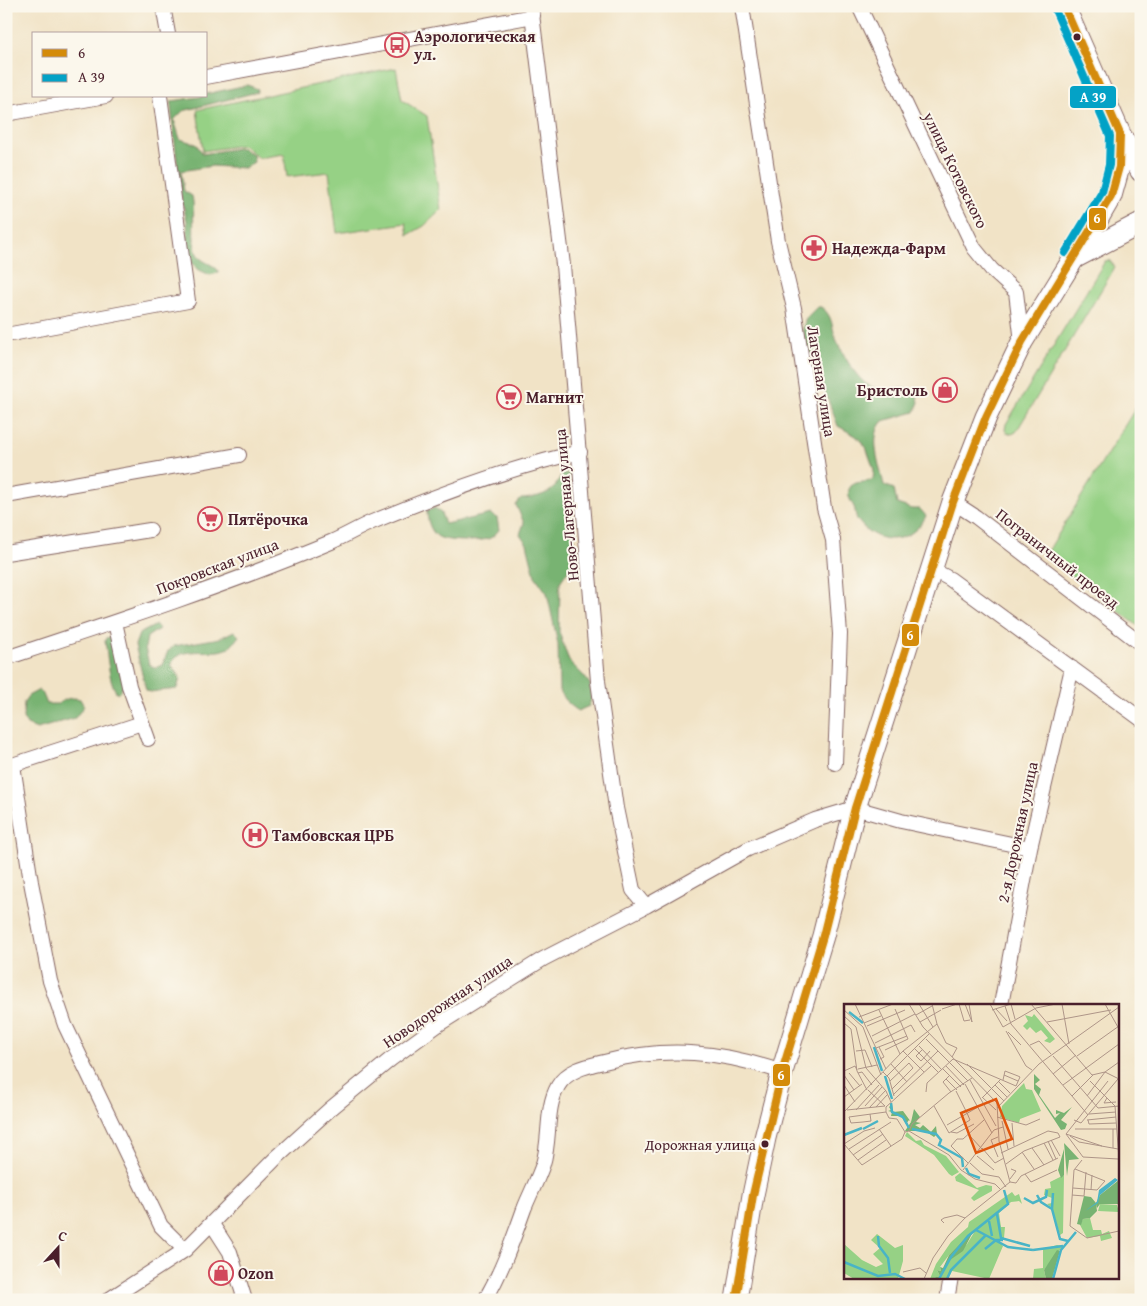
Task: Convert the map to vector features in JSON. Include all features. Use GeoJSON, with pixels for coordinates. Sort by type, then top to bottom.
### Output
{"type":"FeatureCollection","features":[{"type":"Feature","properties":{"kind":"main road"},"geometry":{"type":"LineString","coordinates":[[1064,6],[1120,134],[1141,171]]}},
{"type":"Feature","properties":{"kind":"main road"},"geometry":{"type":"LineString","coordinates":[[736,1300],[764,1138],[823,936],[855,808],[953,502],[986,417],[1022,342],[1111,196],[1119,167],[1120,134]]}},
{"type":"Feature","properties":{"kind":"main road"},"geometry":{"type":"LineString","coordinates":[[1074,258],[1141,223]]}},
{"type":"Feature","properties":{"kind":"street"},"geometry":{"type":"LineString","coordinates":[[163,6],[168,32]]}},
{"type":"Feature","properties":{"kind":"street","name":"Лагерная улица"},"geometry":{"type":"LineString","coordinates":[[742,6],[778,241],[794,308],[824,508],[833,540],[840,634],[835,763]]}},
{"type":"Feature","properties":{"kind":"street","name":"улица Котовского"},"geometry":{"type":"LineString","coordinates":[[859,6],[974,248],[992,270],[1016,292],[1022,342]]}},
{"type":"Feature","properties":{"kind":"street"},"geometry":{"type":"LineString","coordinates":[[208,77],[532,11]]}},
{"type":"Feature","properties":{"kind":"street","name":"Ново-Лагерная улица"},"geometry":{"type":"LineString","coordinates":[[532,11],[563,265],[596,656],[607,744],[633,890],[646,906]]}},
{"type":"Feature","properties":{"kind":"street"},"geometry":{"type":"LineString","coordinates":[[6,114],[95,98]]}},
{"type":"Feature","properties":{"kind":"street"},"geometry":{"type":"LineString","coordinates":[[6,335],[188,301],[160,98]]}},
{"type":"Feature","properties":{"kind":"street","name":"Покровская улица"},"geometry":{"type":"LineString","coordinates":[[6,658],[202,592],[332,541],[371,522],[464,488],[554,458],[580,452]]}},
{"type":"Feature","properties":{"kind":"street"},"geometry":{"type":"LineString","coordinates":[[6,496],[239,455]]}},
{"type":"Feature","properties":{"kind":"street","name":"Пограничный проезд"},"geometry":{"type":"LineString","coordinates":[[953,502],[976,517],[1141,644]]}},
{"type":"Feature","properties":{"kind":"street"},"geometry":{"type":"LineString","coordinates":[[6,552],[150,530]]}},
{"type":"Feature","properties":{"kind":"street"},"geometry":{"type":"LineString","coordinates":[[931,569],[950,579],[1141,719]]}},
{"type":"Feature","properties":{"kind":"street"},"geometry":{"type":"LineString","coordinates":[[115,622],[129,686],[148,739]]}},
{"type":"Feature","properties":{"kind":"street","name":"2-я Дорожная улица"},"geometry":{"type":"LineString","coordinates":[[1001,1004],[1030,848],[1072,668]]}},
{"type":"Feature","properties":{"kind":"street"},"geometry":{"type":"LineString","coordinates":[[142,723],[9,766],[50,981],[65,1025],[160,1226],[185,1250]]}},
{"type":"Feature","properties":{"kind":"street"},"geometry":{"type":"LineString","coordinates":[[855,808],[901,821],[1030,848]]}},
{"type":"Feature","properties":{"kind":"street","name":"Новодорожная улица"},"geometry":{"type":"LineString","coordinates":[[108,1300],[185,1250],[275,1159],[329,1110],[391,1059],[439,1024],[543,958],[646,906],[748,849],[815,820],[855,808]]}},
{"type":"Feature","properties":{"kind":"street"},"geometry":{"type":"LineString","coordinates":[[485,1300],[505,1261],[543,1164],[550,1104],[559,1085],[566,1077],[585,1066],[638,1053],[693,1052],[753,1062],[782,1072]]}},
{"type":"Feature","properties":{"kind":"street"},"geometry":{"type":"LineString","coordinates":[[212,1224],[230,1252],[245,1300]]}},
{"type":"Feature","properties":{"kind":"street"},"geometry":{"type":"LineString","coordinates":[[947,1300],[951,1278]]}},
{"type":"Feature","properties":{"kind":"green space"},"geometry":{"type":"Polygon","coordinates":[[[396,68],[402,100],[427,116],[441,210],[424,226],[408,235],[406,223],[337,233],[329,172],[287,177],[284,154],[259,158],[243,145],[203,151],[197,110],[396,68]]]}},
{"type":"Feature","properties":{"kind":"green space"},"geometry":{"type":"Polygon","coordinates":[[[247,85],[258,89],[257,92],[183,111],[174,120],[180,139],[196,144],[203,154],[242,148],[253,155],[254,162],[244,168],[212,166],[181,171],[184,191],[192,196],[196,252],[201,259],[218,270],[218,273],[210,275],[197,269],[189,258],[187,221],[181,197],[171,107],[172,101],[208,98],[208,94],[247,85]]]}},
{"type":"Feature","properties":{"kind":"green space"},"geometry":{"type":"Polygon","coordinates":[[[1109,260],[1115,267],[1016,432],[1012,434],[1007,433],[1005,430],[1006,424],[1105,261],[1109,260]]]}},
{"type":"Feature","properties":{"kind":"green space"},"geometry":{"type":"Polygon","coordinates":[[[817,307],[821,307],[828,314],[842,352],[852,369],[865,383],[877,388],[904,388],[916,392],[919,402],[915,412],[883,421],[876,435],[876,452],[884,485],[894,489],[897,504],[912,509],[920,509],[926,516],[920,525],[904,537],[894,539],[876,536],[867,530],[857,519],[849,497],[849,489],[853,484],[873,479],[874,470],[866,447],[856,436],[838,426],[802,332],[806,318],[817,307]]]}},
{"type":"Feature","properties":{"kind":"green space"},"geometry":{"type":"Polygon","coordinates":[[[1141,399],[1141,628],[1045,556],[1141,399]]]}},
{"type":"Feature","properties":{"kind":"green space"},"geometry":{"type":"Polygon","coordinates":[[[569,473],[575,551],[571,566],[560,582],[559,632],[569,661],[590,684],[591,699],[589,706],[578,711],[569,704],[559,691],[558,644],[547,593],[535,576],[527,544],[520,534],[524,523],[516,505],[521,499],[538,496],[550,491],[562,474],[569,473]]]}},
{"type":"Feature","properties":{"kind":"green space"},"geometry":{"type":"Polygon","coordinates":[[[435,508],[441,513],[445,524],[491,514],[497,518],[499,530],[491,538],[482,540],[461,541],[441,538],[432,531],[429,525],[427,511],[435,508]]]}},
{"type":"Feature","properties":{"kind":"green space"},"geometry":{"type":"Polygon","coordinates":[[[156,625],[159,629],[147,637],[145,648],[149,664],[155,668],[162,665],[168,651],[174,646],[220,638],[234,631],[239,636],[229,648],[181,654],[175,658],[171,665],[180,678],[177,689],[150,692],[146,690],[135,645],[139,634],[156,625]]]}},
{"type":"Feature","properties":{"kind":"green space"},"geometry":{"type":"Polygon","coordinates":[[[110,637],[125,682],[119,693],[116,692],[111,680],[105,641],[106,638],[110,637]]]}},
{"type":"Feature","properties":{"kind":"green space"},"geometry":{"type":"Polygon","coordinates":[[[39,690],[42,692],[47,704],[58,704],[66,699],[74,698],[80,699],[84,706],[75,718],[37,729],[27,725],[23,718],[24,702],[28,696],[39,690]]]}},
{"type":"Feature","properties":{"kind":"transit line","name":"6"},"geometry":{"type":"LineString","coordinates":[[736,1300],[753,1195],[782,1072],[823,936],[855,808],[953,502],[986,417],[1022,342],[1111,196],[1119,167],[1120,134],[1064,6]]}},
{"type":"Feature","properties":{"kind":"transit line"},"geometry":{"type":"LineString","coordinates":[[1055,10],[1110,136],[1109,165],[1102,192],[1065,253]]}},
{"type":"Feature","properties":{"kind":"place","name":"Аэрологическая ул."},"geometry":{"type":"Point","coordinates":[397,45]}},
{"type":"Feature","properties":{"kind":"place","name":"Надежда-Фарм"},"geometry":{"type":"Point","coordinates":[814,248]}},
{"type":"Feature","properties":{"kind":"place","name":"Бристоль"},"geometry":{"type":"Point","coordinates":[945,390]}},
{"type":"Feature","properties":{"kind":"place","name":"Магнит"},"geometry":{"type":"Point","coordinates":[509,397]}},
{"type":"Feature","properties":{"kind":"place","name":"Пятёрочка"},"geometry":{"type":"Point","coordinates":[210,519]}},
{"type":"Feature","properties":{"kind":"place","name":"Тамбовская ЦРБ"},"geometry":{"type":"Point","coordinates":[255,835]}},
{"type":"Feature","properties":{"kind":"place","name":"Дорожная улица"},"geometry":{"type":"Point","coordinates":[765,1144]}},
{"type":"Feature","properties":{"kind":"place","name":"Ozon"},"geometry":{"type":"Point","coordinates":[221,1273]}}]}
